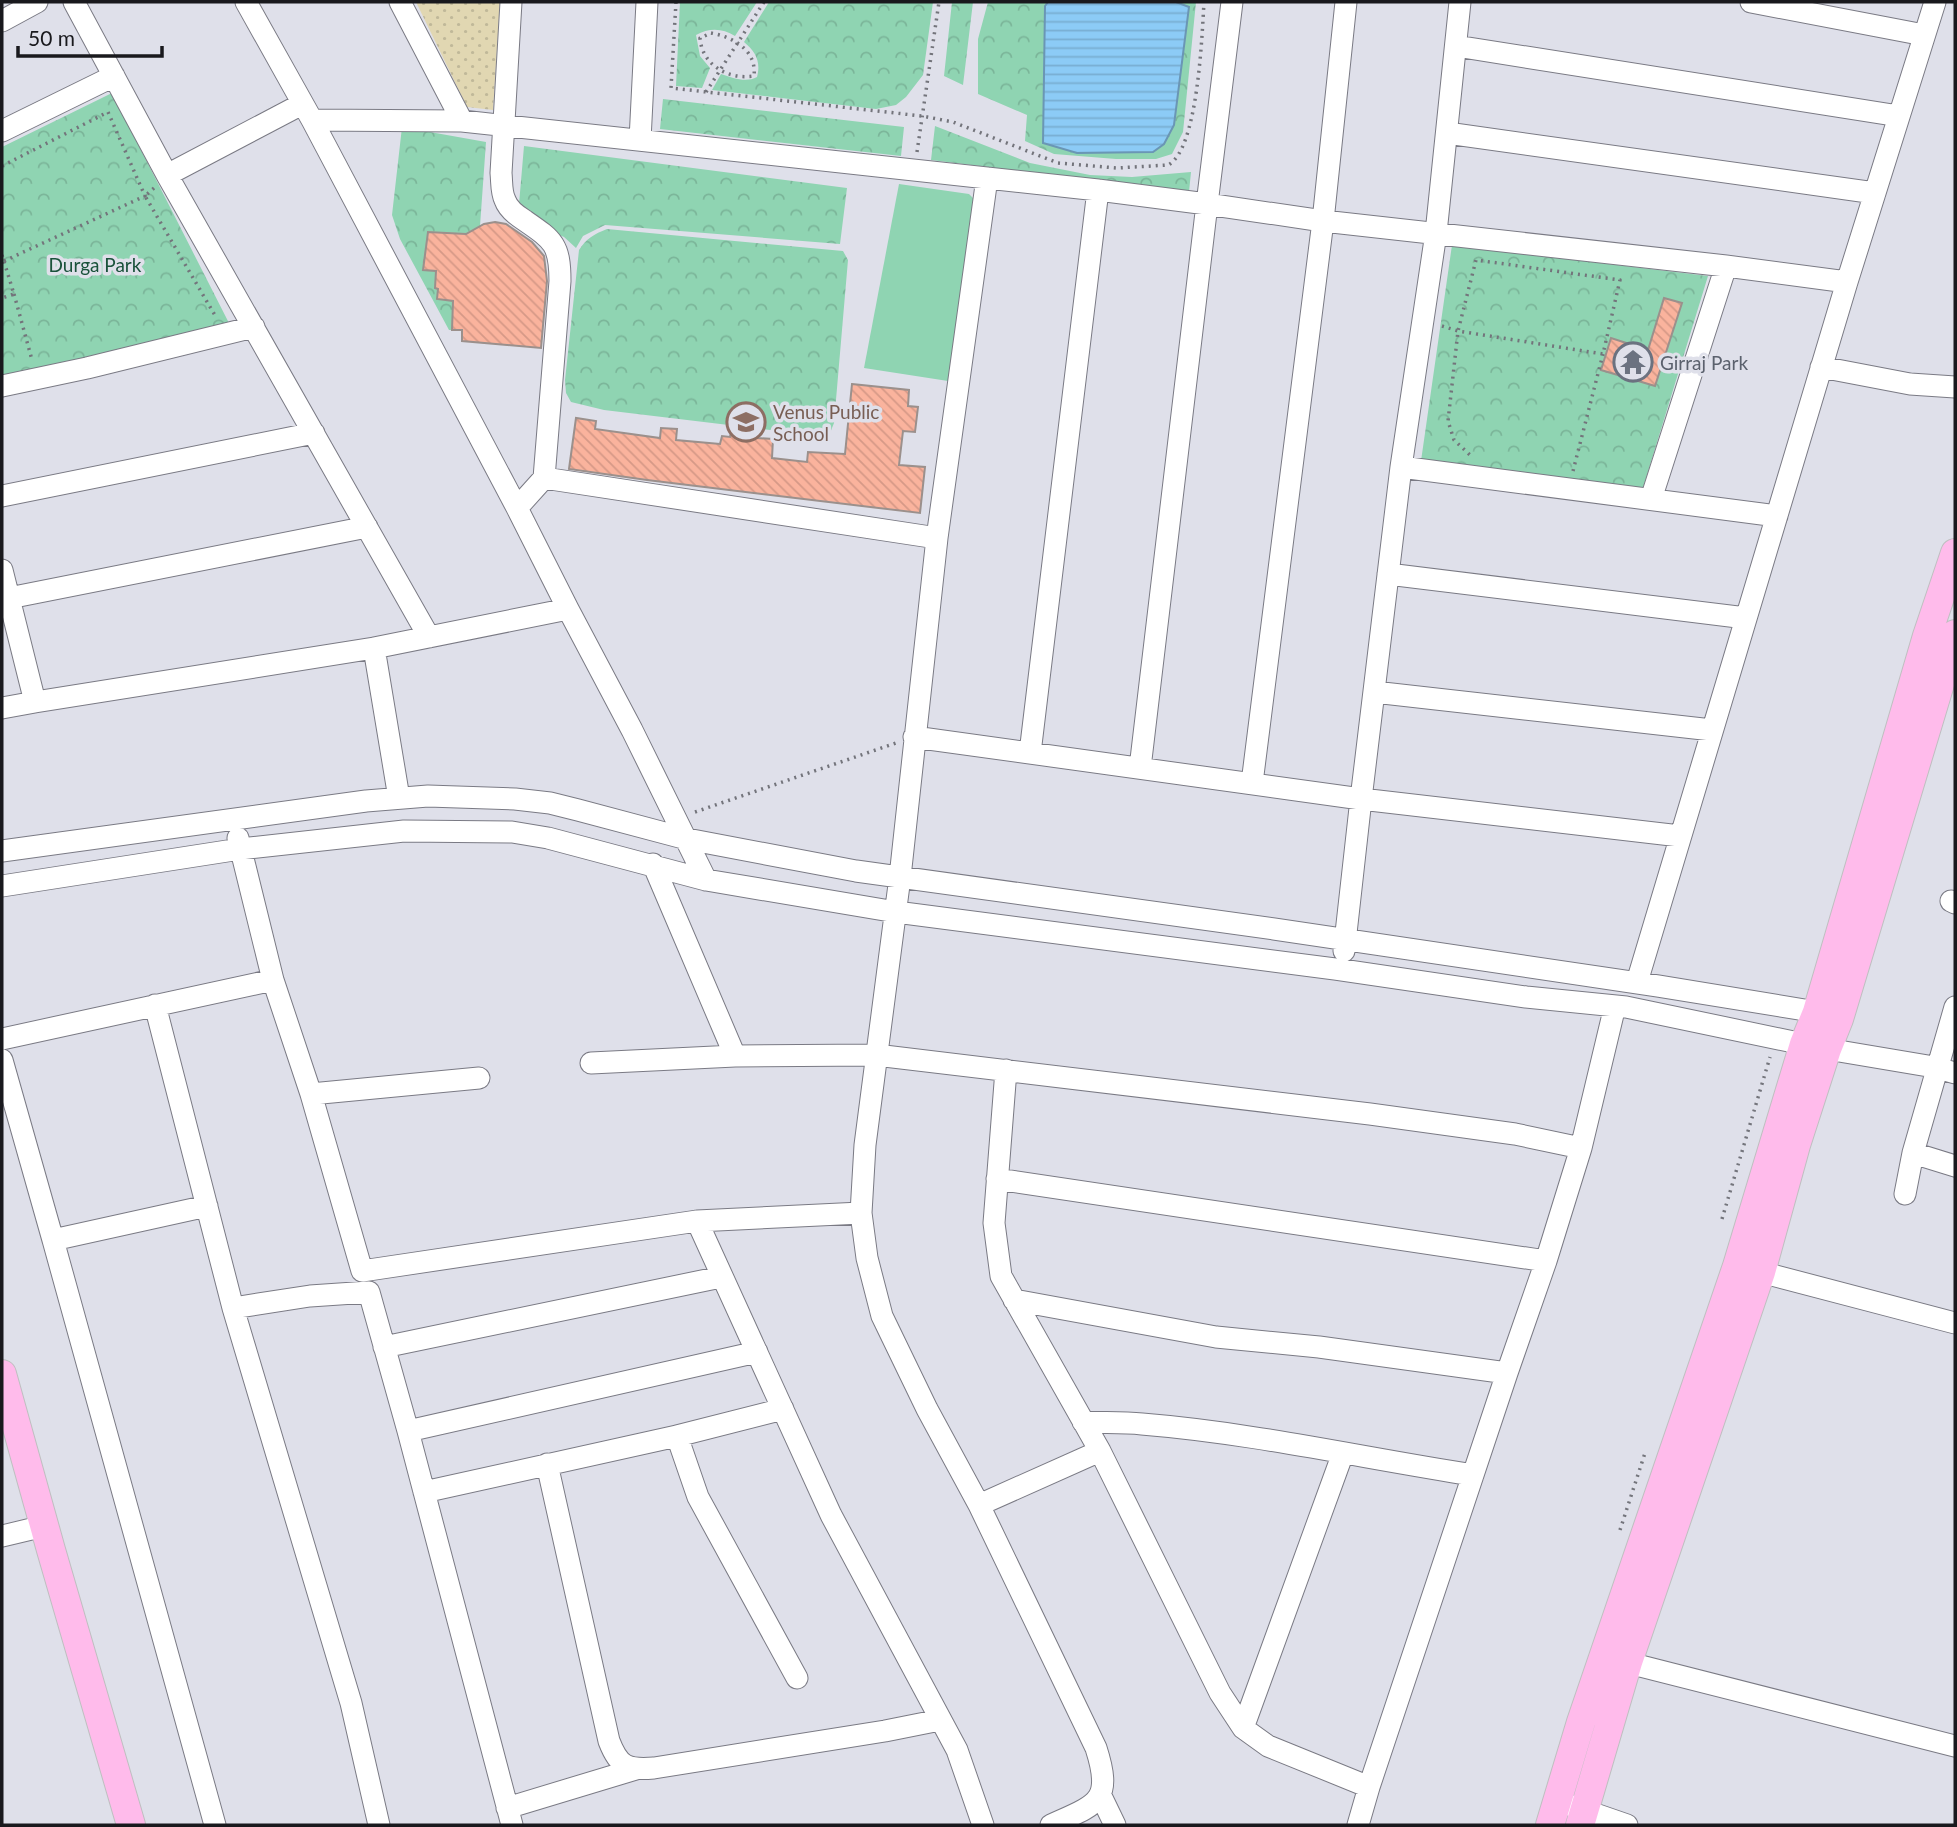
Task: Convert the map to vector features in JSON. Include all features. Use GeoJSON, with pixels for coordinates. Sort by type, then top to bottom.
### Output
{"type":"FeatureCollection","features":[{"type":"Feature","properties":{"kind":"main road"},"geometry":{"type":"LineString","coordinates":[[1583,1818],[1616,1660],[1749,1269],[1815,1046],[1828,1016],[1947,639],[1955,553]]}},
{"type":"Feature","properties":{"kind":"main road"},"geometry":{"type":"LineString","coordinates":[[2,1374],[131,1825]]}},
{"type":"Feature","properties":{"kind":"main road"},"geometry":{"type":"LineString","coordinates":[[1553,1813],[1581,1722],[1616,1660]]}},
{"type":"Feature","properties":{"kind":"street"},"geometry":{"type":"LineString","coordinates":[[2,22],[37,2]]}},
{"type":"Feature","properties":{"kind":"street"},"geometry":{"type":"LineString","coordinates":[[74,2],[167,174],[429,637]]}},
{"type":"Feature","properties":{"kind":"street"},"geometry":{"type":"LineString","coordinates":[[246,2],[517,508],[706,880]]}},
{"type":"Feature","properties":{"kind":"street"},"geometry":{"type":"LineString","coordinates":[[400,2],[462,121]]}},
{"type":"Feature","properties":{"kind":"street"},"geometry":{"type":"LineString","coordinates":[[511,2],[502,191],[505,202],[513,213],[544,234],[556,248],[560,260],[544,478],[517,508]]}},
{"type":"Feature","properties":{"kind":"street"},"geometry":{"type":"LineString","coordinates":[[640,140],[648,2]]}},
{"type":"Feature","properties":{"kind":"street"},"geometry":{"type":"LineString","coordinates":[[1139,768],[1232,2]]}},
{"type":"Feature","properties":{"kind":"street"},"geometry":{"type":"LineString","coordinates":[[1252,783],[1323,221],[1346,2]]}},
{"type":"Feature","properties":{"kind":"street"},"geometry":{"type":"LineString","coordinates":[[1342,970],[1401,467],[1436,233],[1460,2]]}},
{"type":"Feature","properties":{"kind":"street"},"geometry":{"type":"LineString","coordinates":[[1751,2],[1924,35]]}},
{"type":"Feature","properties":{"kind":"street"},"geometry":{"type":"LineString","coordinates":[[1637,982],[1847,282],[1935,2]]}},
{"type":"Feature","properties":{"kind":"street"},"geometry":{"type":"LineString","coordinates":[[1456,46],[1899,116]]}},
{"type":"Feature","properties":{"kind":"street"},"geometry":{"type":"LineString","coordinates":[[2,131],[114,76]]}},
{"type":"Feature","properties":{"kind":"street"},"geometry":{"type":"LineString","coordinates":[[167,174],[307,112],[462,121],[1098,190],[1323,221],[1847,282]]}},
{"type":"Feature","properties":{"kind":"street"},"geometry":{"type":"LineString","coordinates":[[1447,133],[1875,192]]}},
{"type":"Feature","properties":{"kind":"street"},"geometry":{"type":"LineString","coordinates":[[987,178],[937,538],[896,912],[865,1145],[860,1213],[867,1258],[882,1316],[927,1409],[979,1505],[1096,1748],[1103,1768],[1104,1785],[1101,1796],[1088,1807],[1051,1825]]}},
{"type":"Feature","properties":{"kind":"street"},"geometry":{"type":"LineString","coordinates":[[1030,753],[1098,190]]}},
{"type":"Feature","properties":{"kind":"street"},"geometry":{"type":"LineString","coordinates":[[1651,499],[1726,266]]}},
{"type":"Feature","properties":{"kind":"street"},"geometry":{"type":"LineString","coordinates":[[2,386],[254,327]]}},
{"type":"Feature","properties":{"kind":"street"},"geometry":{"type":"LineString","coordinates":[[1821,368],[1910,384],[1955,387]]}},
{"type":"Feature","properties":{"kind":"street"},"geometry":{"type":"LineString","coordinates":[[2,496],[314,433]]}},
{"type":"Feature","properties":{"kind":"street"},"geometry":{"type":"LineString","coordinates":[[1401,467],[1776,516]]}},
{"type":"Feature","properties":{"kind":"street"},"geometry":{"type":"LineString","coordinates":[[544,478],[937,538]]}},
{"type":"Feature","properties":{"kind":"street"},"geometry":{"type":"LineString","coordinates":[[9,598],[367,527]]}},
{"type":"Feature","properties":{"kind":"street"},"geometry":{"type":"LineString","coordinates":[[2,570],[35,702]]}},
{"type":"Feature","properties":{"kind":"street"},"geometry":{"type":"LineString","coordinates":[[1388,574],[1746,618]]}},
{"type":"Feature","properties":{"kind":"street"},"geometry":{"type":"LineString","coordinates":[[2,708],[374,648],[568,609]]}},
{"type":"Feature","properties":{"kind":"street"},"geometry":{"type":"LineString","coordinates":[[374,648],[399,798]]}},
{"type":"Feature","properties":{"kind":"street"},"geometry":{"type":"LineString","coordinates":[[1374,692],[1712,730]]}},
{"type":"Feature","properties":{"kind":"street"},"geometry":{"type":"LineString","coordinates":[[914,737],[1361,799],[1680,836]]}},
{"type":"Feature","properties":{"kind":"street"},"geometry":{"type":"LineString","coordinates":[[2,851],[366,801],[428,796],[515,799],[550,803],[687,839],[856,871],[1637,982],[1828,1016]]}},
{"type":"Feature","properties":{"kind":"street"},"geometry":{"type":"LineString","coordinates":[[234,818],[273,979],[369,1292],[510,1816],[636,1769]]}},
{"type":"Feature","properties":{"kind":"street"},"geometry":{"type":"LineString","coordinates":[[2,886],[240,849],[404,831],[512,831],[653,864],[706,880],[896,912],[1342,970],[1526,997],[1615,1006],[1946,1071]]}},
{"type":"Feature","properties":{"kind":"street"},"geometry":{"type":"LineString","coordinates":[[653,864],[735,1056]]}},
{"type":"Feature","properties":{"kind":"street"},"geometry":{"type":"LineString","coordinates":[[2,1039],[273,979]]}},
{"type":"Feature","properties":{"kind":"street"},"geometry":{"type":"LineString","coordinates":[[155,1006],[233,1308],[351,1703],[379,1825]]}},
{"type":"Feature","properties":{"kind":"street"},"geometry":{"type":"LineString","coordinates":[[1358,1825],[1546,1261],[1581,1149],[1615,1006]]}},
{"type":"Feature","properties":{"kind":"street"},"geometry":{"type":"LineString","coordinates":[[1905,1194],[1913,1153],[1946,1071],[1955,1007]]}},
{"type":"Feature","properties":{"kind":"street"},"geometry":{"type":"LineString","coordinates":[[591,1063],[735,1056],[876,1055],[1383,1116],[1515,1134],[1581,1149]]}},
{"type":"Feature","properties":{"kind":"street"},"geometry":{"type":"LineString","coordinates":[[2,1060],[215,1825]]}},
{"type":"Feature","properties":{"kind":"street"},"geometry":{"type":"LineString","coordinates":[[1006,1070],[994,1223],[1001,1276],[1100,1451],[1220,1693],[1243,1728],[1268,1746],[1369,1787]]}},
{"type":"Feature","properties":{"kind":"street"},"geometry":{"type":"LineString","coordinates":[[310,1094],[478,1078]]}},
{"type":"Feature","properties":{"kind":"street"},"geometry":{"type":"LineString","coordinates":[[1913,1153],[1955,1166]]}},
{"type":"Feature","properties":{"kind":"street"},"geometry":{"type":"LineString","coordinates":[[998,1180],[1546,1261]]}},
{"type":"Feature","properties":{"kind":"street"},"geometry":{"type":"LineString","coordinates":[[53,1240],[207,1206]]}},
{"type":"Feature","properties":{"kind":"street"},"geometry":{"type":"LineString","coordinates":[[362,1271],[697,1221],[860,1213]]}},
{"type":"Feature","properties":{"kind":"street"},"geometry":{"type":"LineString","coordinates":[[697,1221],[831,1515],[957,1750],[984,1825]]}},
{"type":"Feature","properties":{"kind":"street"},"geometry":{"type":"LineString","coordinates":[[1749,1269],[1955,1323]]}},
{"type":"Feature","properties":{"kind":"street"},"geometry":{"type":"LineString","coordinates":[[384,1347],[721,1277]]}},
{"type":"Feature","properties":{"kind":"street"},"geometry":{"type":"LineString","coordinates":[[233,1308],[369,1292]]}},
{"type":"Feature","properties":{"kind":"street"},"geometry":{"type":"LineString","coordinates":[[1014,1300],[1216,1337],[1332,1349],[1507,1373]]}},
{"type":"Feature","properties":{"kind":"street"},"geometry":{"type":"LineString","coordinates":[[408,1431],[757,1352]]}},
{"type":"Feature","properties":{"kind":"street"},"geometry":{"type":"LineString","coordinates":[[424,1492],[677,1436],[783,1409]]}},
{"type":"Feature","properties":{"kind":"street"},"geometry":{"type":"LineString","coordinates":[[1083,1422],[1192,1429],[1473,1475]]}},
{"type":"Feature","properties":{"kind":"street"},"geometry":{"type":"LineString","coordinates":[[677,1436],[698,1497],[797,1678]]}},
{"type":"Feature","properties":{"kind":"street"},"geometry":{"type":"LineString","coordinates":[[979,1505],[1100,1451]]}},
{"type":"Feature","properties":{"kind":"street"},"geometry":{"type":"LineString","coordinates":[[1243,1728],[1343,1453]]}},
{"type":"Feature","properties":{"kind":"street"},"geometry":{"type":"LineString","coordinates":[[547,1464],[609,1741],[620,1762],[627,1767],[654,1768],[940,1720]]}},
{"type":"Feature","properties":{"kind":"street"},"geometry":{"type":"LineString","coordinates":[[2,1536],[44,1527]]}},
{"type":"Feature","properties":{"kind":"street"},"geometry":{"type":"LineString","coordinates":[[1616,1660],[1955,1746]]}},
{"type":"Feature","properties":{"kind":"street"},"geometry":{"type":"LineString","coordinates":[[1101,1796],[1115,1825]]}},
{"type":"Feature","properties":{"kind":"street"},"geometry":{"type":"LineString","coordinates":[[1553,1813],[1627,1825]]}},
{"type":"Feature","properties":{"kind":"path"},"geometry":{"type":"LineString","coordinates":[[676,2],[671,89],[922,116],[953,122],[1058,163],[1117,168],[1168,165],[1175,162],[1182,151],[1194,108],[1204,2]]}},
{"type":"Feature","properties":{"kind":"path"},"geometry":{"type":"LineString","coordinates":[[706,92],[764,2]]}},
{"type":"Feature","properties":{"kind":"path"},"geometry":{"type":"LineString","coordinates":[[914,170],[939,2]]}},
{"type":"Feature","properties":{"kind":"path"},"geometry":{"type":"LineString","coordinates":[[711,33],[725,35],[738,43],[751,57],[755,66],[754,76],[734,76],[720,71],[705,56],[700,38],[711,33]]}},
{"type":"Feature","properties":{"kind":"path"},"geometry":{"type":"LineString","coordinates":[[2,166],[108,112],[145,196],[217,316],[212,326]]}},
{"type":"Feature","properties":{"kind":"path"},"geometry":{"type":"LineString","coordinates":[[4,261],[145,196],[167,174]]}},
{"type":"Feature","properties":{"kind":"path"},"geometry":{"type":"LineString","coordinates":[[2,255],[34,364]]}},
{"type":"Feature","properties":{"kind":"path"},"geometry":{"type":"LineString","coordinates":[[1469,455],[1454,440],[1448,421],[1458,331],[1476,260],[1620,281],[1573,473]]}},
{"type":"Feature","properties":{"kind":"path"},"geometry":{"type":"LineString","coordinates":[[2,298],[13,294]]}},
{"type":"Feature","properties":{"kind":"path"},"geometry":{"type":"LineString","coordinates":[[1423,321],[1458,331],[1603,354]]}},
{"type":"Feature","properties":{"kind":"path"},"geometry":{"type":"LineString","coordinates":[[677,819],[914,737]]}},
{"type":"Feature","properties":{"kind":"path"},"geometry":{"type":"LineString","coordinates":[[1722,1219],[1776,1038]]}},
{"type":"Feature","properties":{"kind":"sand"},"geometry":{"type":"Polygon","coordinates":[[[416,2],[500,2],[493,110],[467,107],[416,2]]]}},
{"type":"Feature","properties":{"kind":"green space"},"geometry":{"type":"Polygon","coordinates":[[[680,2],[757,2],[735,36],[716,30],[696,35],[700,56],[710,68],[702,88],[676,86],[680,2]]]}},
{"type":"Feature","properties":{"kind":"green space"},"geometry":{"type":"Polygon","coordinates":[[[769,2],[933,2],[923,75],[896,105],[876,109],[712,90],[721,74],[744,80],[757,77],[756,58],[744,42],[769,2]]]}},
{"type":"Feature","properties":{"kind":"green space"},"geometry":{"type":"Polygon","coordinates":[[[952,2],[973,2],[963,85],[944,76],[952,2]]]}},
{"type":"Feature","properties":{"kind":"green space"},"geometry":{"type":"Polygon","coordinates":[[[988,2],[1196,2],[1183,132],[1172,154],[1156,159],[1116,159],[1054,154],[1025,141],[1027,115],[978,94],[978,39],[988,2]]]}},
{"type":"Feature","properties":{"kind":"green space","name":"Durga Park"},"geometry":{"type":"Polygon","coordinates":[[[112,93],[232,329],[2,380],[2,147],[112,93]]]}},
{"type":"Feature","properties":{"kind":"green space"},"geometry":{"type":"Polygon","coordinates":[[[663,99],[904,127],[901,156],[660,129],[663,99]]]}},
{"type":"Feature","properties":{"kind":"green space"},"geometry":{"type":"Polygon","coordinates":[[[935,126],[1030,163],[1090,175],[1132,177],[1191,172],[1189,192],[931,160],[935,126]]]}},
{"type":"Feature","properties":{"kind":"green space"},"geometry":{"type":"Polygon","coordinates":[[[402,127],[486,142],[478,228],[481,235],[428,232],[424,269],[436,271],[437,299],[453,301],[452,330],[449,330],[400,239],[392,215],[402,127]]]}},
{"type":"Feature","properties":{"kind":"green space"},"geometry":{"type":"Polygon","coordinates":[[[524,146],[847,188],[840,244],[605,225],[583,236],[576,248],[564,237],[550,231],[519,204],[524,146]]]}},
{"type":"Feature","properties":{"kind":"green space"},"geometry":{"type":"Polygon","coordinates":[[[899,184],[969,194],[977,202],[948,381],[864,368],[899,184]]]}},
{"type":"Feature","properties":{"kind":"green space"},"geometry":{"type":"Polygon","coordinates":[[[607,229],[843,251],[848,260],[834,423],[830,433],[820,436],[604,410],[571,402],[566,393],[565,380],[579,250],[591,237],[607,229]]]}},
{"type":"Feature","properties":{"kind":"green space"},"geometry":{"type":"Polygon","coordinates":[[[1452,245],[1708,276],[1643,488],[1421,461],[1452,245]]]}},
{"type":"Feature","properties":{"kind":"water"},"geometry":{"type":"Polygon","coordinates":[[[1048,2],[1176,2],[1189,7],[1174,125],[1164,144],[1153,152],[1077,153],[1043,143],[1045,6],[1048,2]]]}},
{"type":"Feature","properties":{"kind":"building"},"geometry":{"type":"Polygon","coordinates":[[[484,224],[506,224],[532,242],[544,256],[547,281],[541,348],[462,341],[462,330],[452,330],[453,301],[437,299],[436,271],[423,270],[428,232],[466,234],[484,224]]]}},
{"type":"Feature","properties":{"kind":"building","name":"Girraj Park"},"geometry":{"type":"Polygon","coordinates":[[[1664,298],[1682,303],[1655,386],[1601,370],[1611,338],[1648,350],[1664,298]]]}},
{"type":"Feature","properties":{"kind":"building"},"geometry":{"type":"Polygon","coordinates":[[[852,384],[909,390],[908,406],[918,407],[915,432],[903,431],[899,465],[925,467],[920,513],[569,469],[576,418],[596,421],[595,429],[660,438],[661,428],[677,429],[676,440],[720,444],[722,436],[730,437],[731,432],[758,434],[757,438],[773,439],[772,458],[807,462],[808,452],[845,454],[852,384]]]}},
{"type":"Feature","properties":{"kind":"place","name":"Girraj Park"},"geometry":{"type":"Point","coordinates":[1633,362]}},
{"type":"Feature","properties":{"kind":"place","name":"Venus Public School"},"geometry":{"type":"Point","coordinates":[746,422]}}]}
